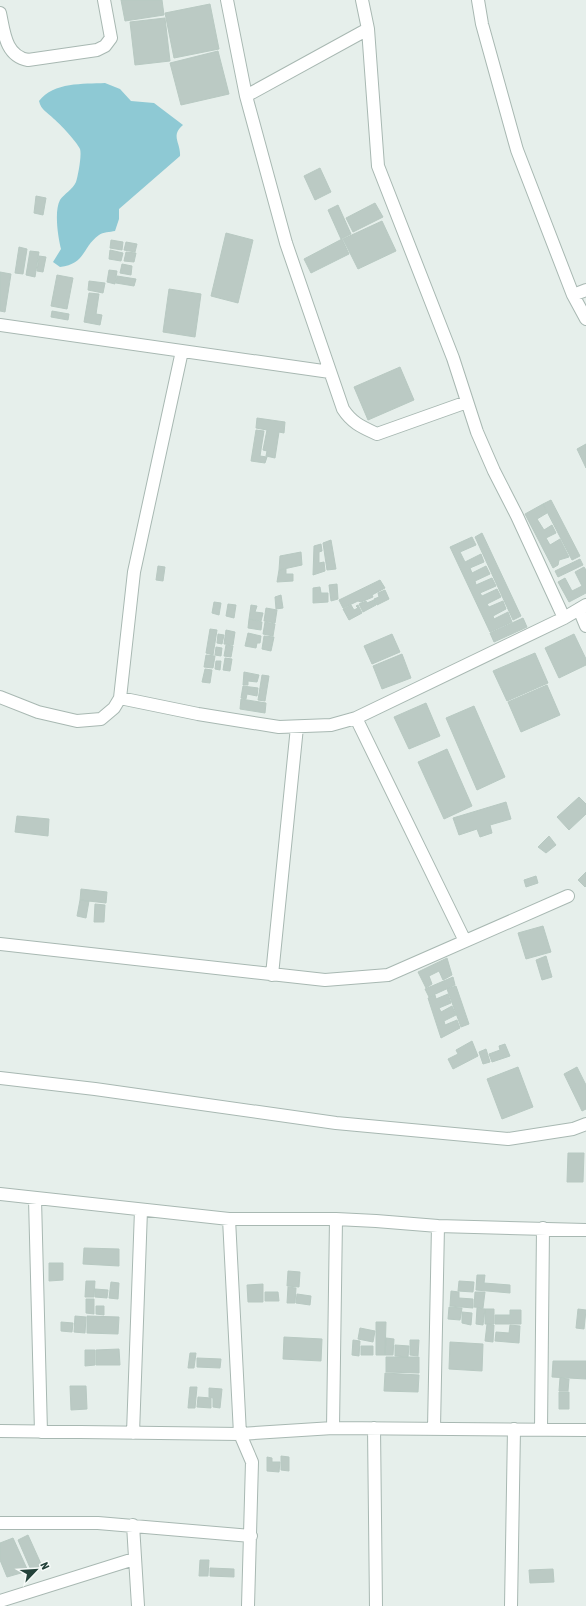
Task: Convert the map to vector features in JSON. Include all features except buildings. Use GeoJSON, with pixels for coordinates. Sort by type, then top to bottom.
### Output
{"type":"FeatureCollection","features":[{"type":"Feature","properties":{"kind":"street"},"geometry":{"type":"LineString","coordinates":[[1,18],[6,42],[12,52],[23,60],[97,50],[105,46],[111,38],[104,0]]}},
{"type":"Feature","properties":{"kind":"street"},"geometry":{"type":"LineString","coordinates":[[228,0],[246,96],[286,243],[343,409],[350,419],[377,434],[467,402]]}},
{"type":"Feature","properties":{"kind":"street"},"geometry":{"type":"LineString","coordinates":[[362,0],[368,29],[378,166],[453,358],[477,432],[491,465],[517,516],[564,618]]}},
{"type":"Feature","properties":{"kind":"street"},"geometry":{"type":"LineString","coordinates":[[478,0],[482,24],[517,150],[573,295],[586,319]]}},
{"type":"Feature","properties":{"kind":"street"},"geometry":{"type":"LineString","coordinates":[[246,96],[368,29]]}},
{"type":"Feature","properties":{"kind":"street"},"geometry":{"type":"LineString","coordinates":[[573,295],[586,290]]}},
{"type":"Feature","properties":{"kind":"street"},"geometry":{"type":"LineString","coordinates":[[0,325],[330,372]]}},
{"type":"Feature","properties":{"kind":"street"},"geometry":{"type":"LineString","coordinates":[[0,697],[38,712],[77,721],[101,719],[114,708],[120,698],[134,572],[182,351]]}},
{"type":"Feature","properties":{"kind":"street"},"geometry":{"type":"LineString","coordinates":[[120,698],[198,714],[279,727],[331,726],[356,718],[564,618],[582,607],[586,626]]}},
{"type":"Feature","properties":{"kind":"street"},"geometry":{"type":"LineString","coordinates":[[356,718],[465,941]]}},
{"type":"Feature","properties":{"kind":"street"},"geometry":{"type":"LineString","coordinates":[[272,975],[297,727]]}},
{"type":"Feature","properties":{"kind":"street"},"geometry":{"type":"LineString","coordinates":[[0,944],[325,980],[388,975],[568,896]]}},
{"type":"Feature","properties":{"kind":"street"},"geometry":{"type":"LineString","coordinates":[[0,1078],[95,1089],[336,1124],[508,1139],[573,1129],[586,1124]]}},
{"type":"Feature","properties":{"kind":"street"},"geometry":{"type":"LineString","coordinates":[[0,1194],[229,1219],[336,1219],[438,1226],[586,1230]]}},
{"type":"Feature","properties":{"kind":"street"},"geometry":{"type":"LineString","coordinates":[[35,1199],[41,1432]]}},
{"type":"Feature","properties":{"kind":"street"},"geometry":{"type":"LineString","coordinates":[[133,1434],[141,1210]]}},
{"type":"Feature","properties":{"kind":"street"},"geometry":{"type":"LineString","coordinates":[[229,1219],[240,1434],[252,1462],[248,1606]]}},
{"type":"Feature","properties":{"kind":"street"},"geometry":{"type":"LineString","coordinates":[[333,1428],[336,1219]]}},
{"type":"Feature","properties":{"kind":"street"},"geometry":{"type":"LineString","coordinates":[[434,1428],[438,1226]]}},
{"type":"Feature","properties":{"kind":"street"},"geometry":{"type":"LineString","coordinates":[[541,1429],[543,1228]]}},
{"type":"Feature","properties":{"kind":"street"},"geometry":{"type":"LineString","coordinates":[[0,1431],[133,1434],[240,1434],[333,1428],[586,1430]]}},
{"type":"Feature","properties":{"kind":"street"},"geometry":{"type":"LineString","coordinates":[[374,1428],[376,1606]]}},
{"type":"Feature","properties":{"kind":"street"},"geometry":{"type":"LineString","coordinates":[[511,1606],[514,1429]]}},
{"type":"Feature","properties":{"kind":"street"},"geometry":{"type":"LineString","coordinates":[[0,1523],[98,1523],[251,1536]]}},
{"type":"Feature","properties":{"kind":"street"},"geometry":{"type":"LineString","coordinates":[[133,1525],[138,1606]]}},
{"type":"Feature","properties":{"kind":"street"},"geometry":{"type":"LineString","coordinates":[[0,1601],[134,1559]]}},
{"type":"Feature","properties":{"kind":"water"},"geometry":{"type":"Polygon","coordinates":[[[105,83],[120,89],[131,101],[154,103],[183,125],[177,133],[180,156],[119,209],[119,219],[115,231],[99,235],[89,245],[79,259],[68,265],[60,267],[53,262],[61,249],[57,224],[58,205],[60,200],[76,182],[80,166],[80,149],[60,125],[43,109],[39,101],[45,95],[61,87],[78,84],[105,83]]]}}]}
